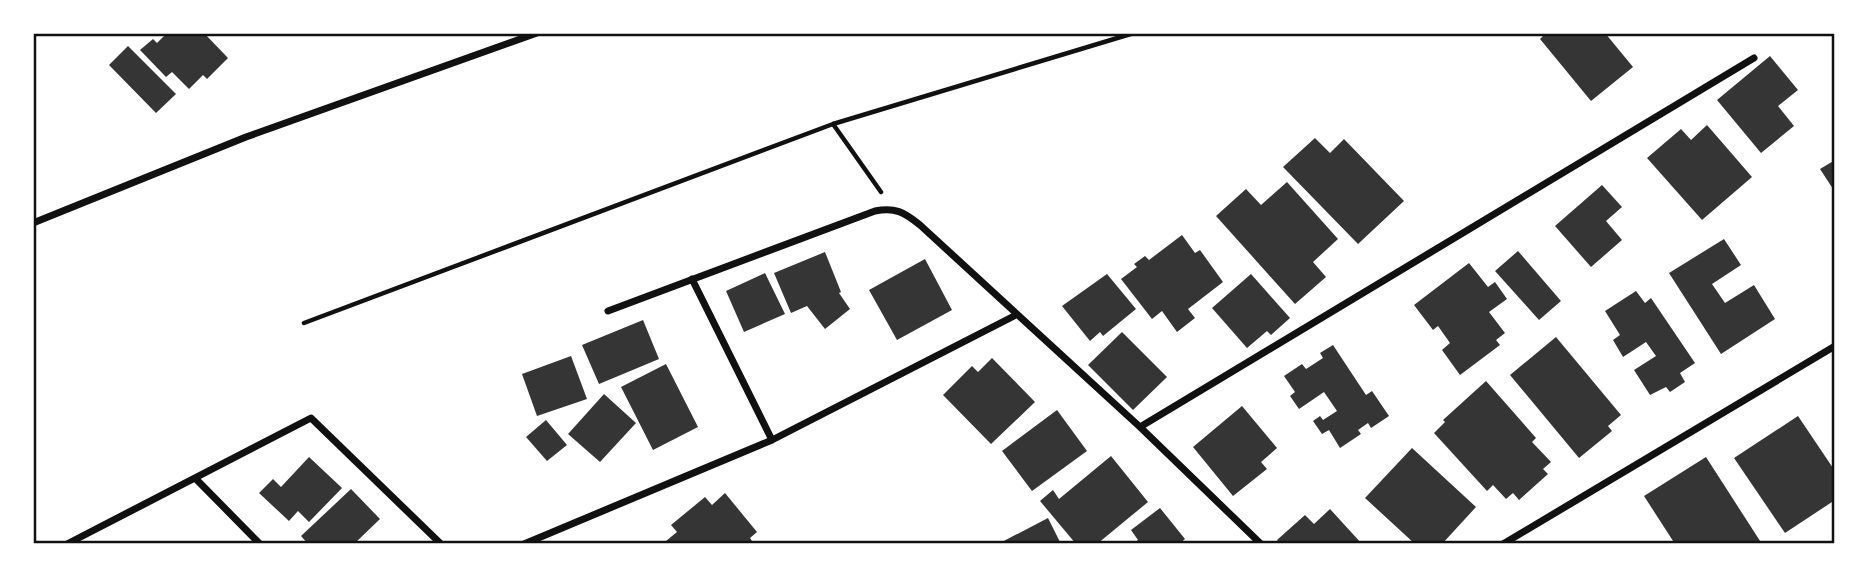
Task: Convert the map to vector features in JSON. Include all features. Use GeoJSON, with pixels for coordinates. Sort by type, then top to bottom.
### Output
{"type":"FeatureCollection","features":[{"type":"Feature","properties":{"kind":"street"},"geometry":{"type":"LineString","coordinates":[[33,223],[246,137],[537,33]]}},
{"type":"Feature","properties":{"kind":"street"},"geometry":{"type":"LineString","coordinates":[[1140,427],[1754,58]]}},
{"type":"Feature","properties":{"kind":"street"},"geometry":{"type":"LineString","coordinates":[[608,311],[875,211],[888,209],[906,213],[1140,427],[1257,543]]}},
{"type":"Feature","properties":{"kind":"street"},"geometry":{"type":"LineString","coordinates":[[692,279],[772,440]]}},
{"type":"Feature","properties":{"kind":"street"},"geometry":{"type":"LineString","coordinates":[[524,544],[772,440],[1016,314]]}},
{"type":"Feature","properties":{"kind":"street"},"geometry":{"type":"LineString","coordinates":[[1503,544],[1835,346]]}},
{"type":"Feature","properties":{"kind":"street"},"geometry":{"type":"LineString","coordinates":[[67,544],[312,418],[441,544]]}},
{"type":"Feature","properties":{"kind":"street"},"geometry":{"type":"LineString","coordinates":[[195,478],[260,544]]}},
{"type":"Feature","properties":{"kind":"path"},"geometry":{"type":"LineString","coordinates":[[304,323],[833,124],[1134,33]]}},
{"type":"Feature","properties":{"kind":"path"},"geometry":{"type":"LineString","coordinates":[[833,124],[887,201],[888,209]]}},
{"type":"Feature","properties":{"kind":"building"},"geometry":{"type":"Polygon","coordinates":[[[167,33],[204,33],[228,58],[207,79],[203,75],[189,89],[172,72],[166,77],[140,50],[153,39],[157,43],[167,33]]]}},
{"type":"Feature","properties":{"kind":"building"},"geometry":{"type":"Polygon","coordinates":[[[1546,33],[1605,33],[1633,67],[1591,101],[1540,39],[1546,33]]]}},
{"type":"Feature","properties":{"kind":"building"},"geometry":{"type":"Polygon","coordinates":[[[128,46],[176,94],[156,113],[109,65],[128,46]]]}},
{"type":"Feature","properties":{"kind":"building"},"geometry":{"type":"Polygon","coordinates":[[[1770,56],[1798,90],[1778,106],[1794,126],[1761,153],[1717,100],[1770,56]]]}},
{"type":"Feature","properties":{"kind":"building"},"geometry":{"type":"Polygon","coordinates":[[[1707,125],[1752,177],[1702,220],[1647,158],[1681,129],[1691,140],[1707,125]]]}},
{"type":"Feature","properties":{"kind":"building"},"geometry":{"type":"Polygon","coordinates":[[[1315,138],[1330,153],[1344,139],[1404,201],[1358,244],[1283,167],[1315,138]]]}},
{"type":"Feature","properties":{"kind":"building"},"geometry":{"type":"Polygon","coordinates":[[[1835,160],[1835,192],[1820,169],[1835,160]]]}},
{"type":"Feature","properties":{"kind":"building"},"geometry":{"type":"Polygon","coordinates":[[[1287,182],[1338,239],[1313,262],[1326,277],[1295,304],[1216,216],[1246,189],[1261,205],[1287,182]]]}},
{"type":"Feature","properties":{"kind":"building"},"geometry":{"type":"Polygon","coordinates":[[[1602,185],[1622,207],[1606,221],[1622,240],[1591,267],[1555,226],[1602,185]]]}},
{"type":"Feature","properties":{"kind":"building"},"geometry":{"type":"Polygon","coordinates":[[[1182,235],[1195,253],[1200,250],[1223,282],[1188,309],[1195,318],[1177,332],[1162,311],[1152,319],[1121,279],[1137,267],[1134,264],[1145,256],[1149,260],[1182,235]]]}},
{"type":"Feature","properties":{"kind":"building"},"geometry":{"type":"Polygon","coordinates":[[[1724,239],[1741,265],[1712,284],[1725,303],[1754,285],[1775,319],[1721,354],[1669,273],[1724,239]]]}},
{"type":"Feature","properties":{"kind":"building"},"geometry":{"type":"Polygon","coordinates":[[[1518,251],[1561,301],[1539,320],[1495,271],[1518,251]]]}},
{"type":"Feature","properties":{"kind":"building"},"geometry":{"type":"Polygon","coordinates":[[[825,252],[841,292],[839,293],[850,309],[825,329],[807,306],[791,313],[774,273],[825,252]]]}},
{"type":"Feature","properties":{"kind":"building"},"geometry":{"type":"Polygon","coordinates":[[[925,259],[952,310],[897,340],[869,290],[925,259]]]}},
{"type":"Feature","properties":{"kind":"building"},"geometry":{"type":"Polygon","coordinates":[[[1469,263],[1488,287],[1495,282],[1507,299],[1489,312],[1505,333],[1496,340],[1500,345],[1460,375],[1442,350],[1450,343],[1438,326],[1433,330],[1414,305],[1469,263]]]}},
{"type":"Feature","properties":{"kind":"building"},"geometry":{"type":"Polygon","coordinates":[[[765,273],[785,314],[744,332],[726,291],[765,273]]]}},
{"type":"Feature","properties":{"kind":"building"},"geometry":{"type":"Polygon","coordinates":[[[1107,274],[1136,309],[1103,336],[1100,332],[1090,341],[1062,306],[1107,274]]]}},
{"type":"Feature","properties":{"kind":"building"},"geometry":{"type":"Polygon","coordinates":[[[1251,274],[1290,318],[1271,335],[1267,331],[1247,348],[1212,308],[1251,274]]]}},
{"type":"Feature","properties":{"kind":"building"},"geometry":{"type":"Polygon","coordinates":[[[1636,291],[1645,303],[1651,298],[1695,363],[1680,373],[1685,382],[1670,392],[1666,387],[1650,395],[1634,370],[1656,356],[1646,342],[1623,357],[1613,340],[1620,335],[1605,311],[1636,291]]]}},
{"type":"Feature","properties":{"kind":"building"},"geometry":{"type":"Polygon","coordinates":[[[643,320],[659,359],[599,384],[582,345],[643,320]]]}},
{"type":"Feature","properties":{"kind":"building"},"geometry":{"type":"Polygon","coordinates":[[[1122,332],[1167,377],[1133,410],[1088,365],[1122,332]]]}},
{"type":"Feature","properties":{"kind":"building"},"geometry":{"type":"Polygon","coordinates":[[[1556,337],[1621,415],[1608,426],[1612,431],[1579,458],[1510,375],[1556,337]]]}},
{"type":"Feature","properties":{"kind":"building"},"geometry":{"type":"Polygon","coordinates":[[[1333,345],[1366,395],[1372,391],[1389,416],[1371,428],[1368,423],[1358,430],[1361,434],[1340,448],[1329,430],[1322,434],[1313,421],[1320,416],[1323,420],[1337,411],[1324,392],[1299,409],[1290,396],[1295,392],[1284,376],[1302,364],[1306,369],[1323,358],[1320,353],[1333,345]]]}},
{"type":"Feature","properties":{"kind":"building"},"geometry":{"type":"Polygon","coordinates":[[[571,356],[587,399],[537,416],[522,374],[571,356]]]}},
{"type":"Feature","properties":{"kind":"building"},"geometry":{"type":"Polygon","coordinates":[[[992,358],[1035,402],[991,444],[943,395],[972,366],[978,372],[992,358]]]}},
{"type":"Feature","properties":{"kind":"building"},"geometry":{"type":"Polygon","coordinates":[[[666,364],[698,427],[653,450],[621,387],[666,364]]]}},
{"type":"Feature","properties":{"kind":"building"},"geometry":{"type":"Polygon","coordinates":[[[1486,381],[1536,438],[1532,442],[1551,462],[1543,469],[1548,474],[1519,500],[1513,493],[1506,499],[1493,485],[1487,491],[1434,433],[1445,422],[1443,420],[1486,381]]]}},
{"type":"Feature","properties":{"kind":"building"},"geometry":{"type":"Polygon","coordinates":[[[604,394],[636,423],[600,462],[568,434],[604,394]]]}},
{"type":"Feature","properties":{"kind":"building"},"geometry":{"type":"Polygon","coordinates":[[[1242,406],[1277,448],[1261,462],[1267,469],[1233,496],[1193,447],[1242,406]]]}},
{"type":"Feature","properties":{"kind":"building"},"geometry":{"type":"Polygon","coordinates":[[[1057,410],[1087,451],[1032,491],[1002,451],[1057,410]]]}},
{"type":"Feature","properties":{"kind":"building"},"geometry":{"type":"Polygon","coordinates":[[[1798,416],[1835,471],[1835,500],[1785,533],[1734,458],[1798,416]]]}},
{"type":"Feature","properties":{"kind":"building"},"geometry":{"type":"Polygon","coordinates":[[[546,420],[567,445],[547,461],[526,437],[546,420]]]}},
{"type":"Feature","properties":{"kind":"building"},"geometry":{"type":"Polygon","coordinates":[[[1412,448],[1476,507],[1442,544],[1415,544],[1365,498],[1412,448]]]}},
{"type":"Feature","properties":{"kind":"building"},"geometry":{"type":"Polygon","coordinates":[[[1111,456],[1148,502],[1097,544],[1076,544],[1040,501],[1053,490],[1059,499],[1111,456]]]}},
{"type":"Feature","properties":{"kind":"building"},"geometry":{"type":"Polygon","coordinates":[[[309,457],[342,488],[309,522],[298,511],[289,521],[259,493],[273,479],[281,487],[309,457]]]}},
{"type":"Feature","properties":{"kind":"building"},"geometry":{"type":"Polygon","coordinates":[[[1706,457],[1762,544],[1675,544],[1644,496],[1706,457]]]}},
{"type":"Feature","properties":{"kind":"building"},"geometry":{"type":"Polygon","coordinates":[[[351,489],[380,519],[354,544],[308,544],[301,536],[351,489]]]}},
{"type":"Feature","properties":{"kind":"building"},"geometry":{"type":"Polygon","coordinates":[[[725,493],[757,532],[750,538],[754,544],[668,544],[666,541],[677,532],[671,525],[705,497],[712,505],[725,493]]]}},
{"type":"Feature","properties":{"kind":"building"},"geometry":{"type":"Polygon","coordinates":[[[1160,508],[1185,539],[1179,544],[1133,544],[1138,540],[1131,530],[1160,508]]]}},
{"type":"Feature","properties":{"kind":"building"},"geometry":{"type":"Polygon","coordinates":[[[1330,509],[1362,544],[1280,544],[1277,540],[1305,515],[1314,524],[1330,509]]]}},
{"type":"Feature","properties":{"kind":"building"},"geometry":{"type":"Polygon","coordinates":[[[1048,518],[1061,544],[998,544],[1048,518]]]}}]}
